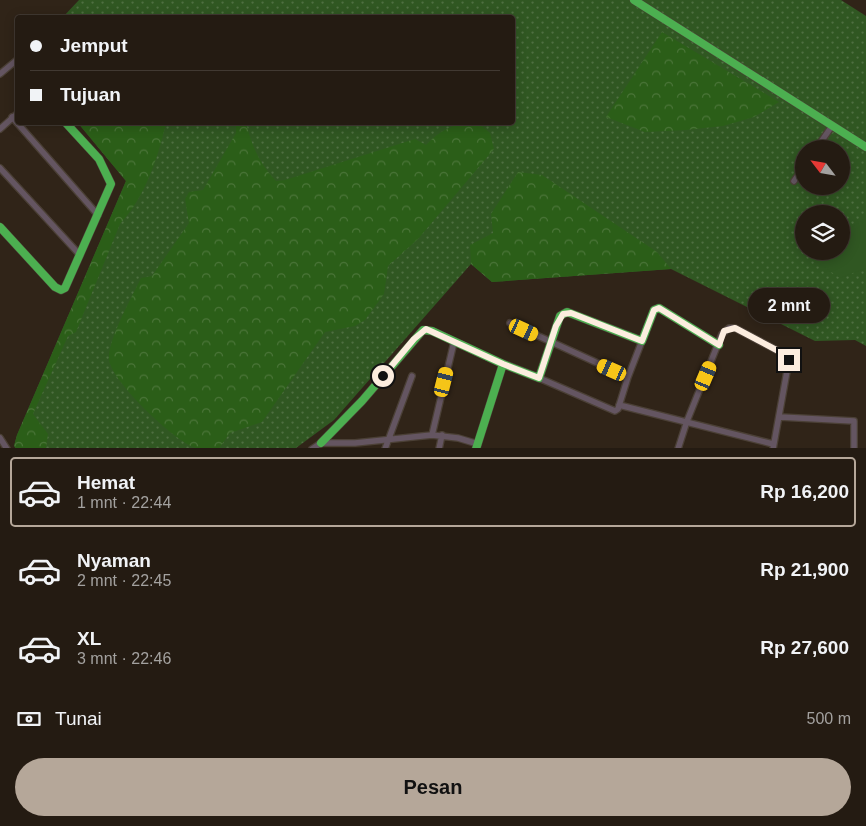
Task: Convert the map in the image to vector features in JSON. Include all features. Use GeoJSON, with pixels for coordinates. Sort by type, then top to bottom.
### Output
{"type":"FeatureCollection","features":[{"type":"Feature","properties":{"kind":"street"},"geometry":{"type":"LineString","coordinates":[[634,0],[866,147]]}},
{"type":"Feature","properties":{"kind":"street"},"geometry":{"type":"LineString","coordinates":[[0,74],[15,62]]}},
{"type":"Feature","properties":{"kind":"street"},"geometry":{"type":"LineString","coordinates":[[0,130],[15,114]]}},
{"type":"Feature","properties":{"kind":"street"},"geometry":{"type":"LineString","coordinates":[[12,117],[15,120]]}},
{"type":"Feature","properties":{"kind":"street"},"geometry":{"type":"LineString","coordinates":[[19,125],[98,215]]}},
{"type":"Feature","properties":{"kind":"street"},"geometry":{"type":"LineString","coordinates":[[0,227],[59,289],[67,285],[110,184],[109,174],[68,125]]}},
{"type":"Feature","properties":{"kind":"street"},"geometry":{"type":"LineString","coordinates":[[822,140],[832,126]]}},
{"type":"Feature","properties":{"kind":"street"},"geometry":{"type":"LineString","coordinates":[[0,168],[80,255]]}},
{"type":"Feature","properties":{"kind":"street"},"geometry":{"type":"LineString","coordinates":[[312,448],[321,443],[362,401],[421,332],[426,329],[612,410],[617,410],[619,406],[654,310],[659,308],[719,345]]}},
{"type":"Feature","properties":{"kind":"street"},"geometry":{"type":"LineString","coordinates":[[539,378],[560,316],[567,312],[642,341]]}},
{"type":"Feature","properties":{"kind":"street"},"geometry":{"type":"LineString","coordinates":[[510,323],[628,377]]}},
{"type":"Feature","properties":{"kind":"street"},"geometry":{"type":"LineString","coordinates":[[619,406],[686,421],[773,446],[780,417],[785,379],[790,366],[788,358],[735,328],[724,331],[686,421],[678,448]]}},
{"type":"Feature","properties":{"kind":"street"},"geometry":{"type":"LineString","coordinates":[[432,435],[454,342]]}},
{"type":"Feature","properties":{"kind":"street"},"geometry":{"type":"LineString","coordinates":[[321,443],[355,443],[442,435],[477,446],[503,364]]}},
{"type":"Feature","properties":{"kind":"street"},"geometry":{"type":"LineString","coordinates":[[386,448],[387,440],[412,376]]}},
{"type":"Feature","properties":{"kind":"street"},"geometry":{"type":"LineString","coordinates":[[780,417],[854,421],[854,448]]}},
{"type":"Feature","properties":{"kind":"street"},"geometry":{"type":"LineString","coordinates":[[439,448],[442,435]]}},
{"type":"Feature","properties":{"kind":"street"},"geometry":{"type":"LineString","coordinates":[[0,438],[7,448]]}},
{"type":"Feature","properties":{"kind":"green space"},"geometry":{"type":"Polygon","coordinates":[[[79,0],[841,0],[866,16],[866,346],[855,340],[815,341],[671,269],[492,282],[471,264],[334,420],[296,448],[15,448],[14,446],[17,435],[126,181],[80,125],[515,125],[515,15],[65,15],[79,0]]]}},
{"type":"Feature","properties":{"kind":"green space"},"geometry":{"type":"Polygon","coordinates":[[[662,32],[779,102],[754,117],[723,126],[686,130],[645,132],[606,117],[662,32]]]}},
{"type":"Feature","properties":{"kind":"green space"},"geometry":{"type":"Polygon","coordinates":[[[80,125],[165,125],[159,150],[149,176],[137,202],[120,224],[76,332],[68,336],[33,414],[48,434],[46,448],[16,448],[14,446],[17,435],[126,181],[80,125]]]}},
{"type":"Feature","properties":{"kind":"green space"},"geometry":{"type":"Polygon","coordinates":[[[236,125],[247,125],[257,154],[265,168],[276,181],[285,180],[415,139],[426,145],[443,131],[456,125],[480,125],[490,133],[494,149],[418,239],[388,266],[384,294],[365,320],[355,326],[325,332],[262,422],[230,433],[219,448],[196,448],[174,435],[132,396],[113,370],[109,360],[109,352],[121,319],[141,278],[152,276],[189,223],[185,199],[189,192],[203,190],[236,133],[236,125]]]}},
{"type":"Feature","properties":{"kind":"green space"},"geometry":{"type":"Polygon","coordinates":[[[518,172],[542,175],[657,252],[671,269],[492,282],[471,264],[470,245],[493,233],[491,214],[518,172]]]}},
{"type":"Feature","properties":{"kind":"green space"},"geometry":{"type":"Polygon","coordinates":[[[866,218],[866,268],[840,278],[814,260],[850,260],[850,228],[866,218]]]}},
{"type":"Feature","properties":{"kind":"traffic: fast"},"geometry":{"type":"LineString","coordinates":[[634,0],[866,147]]}},
{"type":"Feature","properties":{"kind":"traffic: fast"},"geometry":{"type":"LineString","coordinates":[[0,227],[55,287],[61,290],[65,288],[111,184],[99,159],[68,125]]}},
{"type":"Feature","properties":{"kind":"traffic: fast"},"geometry":{"type":"LineString","coordinates":[[476,448],[503,364],[539,378],[560,316],[567,312],[642,341],[654,310],[659,308],[719,345]]}},
{"type":"Feature","properties":{"kind":"traffic: fast"},"geometry":{"type":"LineString","coordinates":[[321,443],[362,401],[423,330],[432,331],[503,364]]}},
{"type":"Feature","properties":{"kind":"route"},"geometry":{"type":"LineString","coordinates":[[383,376],[414,339],[426,329],[539,378],[556,326],[560,316],[563,314],[571,313],[642,341],[654,310],[657,308],[695,328],[719,345],[724,331],[729,328],[735,328],[784,354],[789,360]]}}]}
